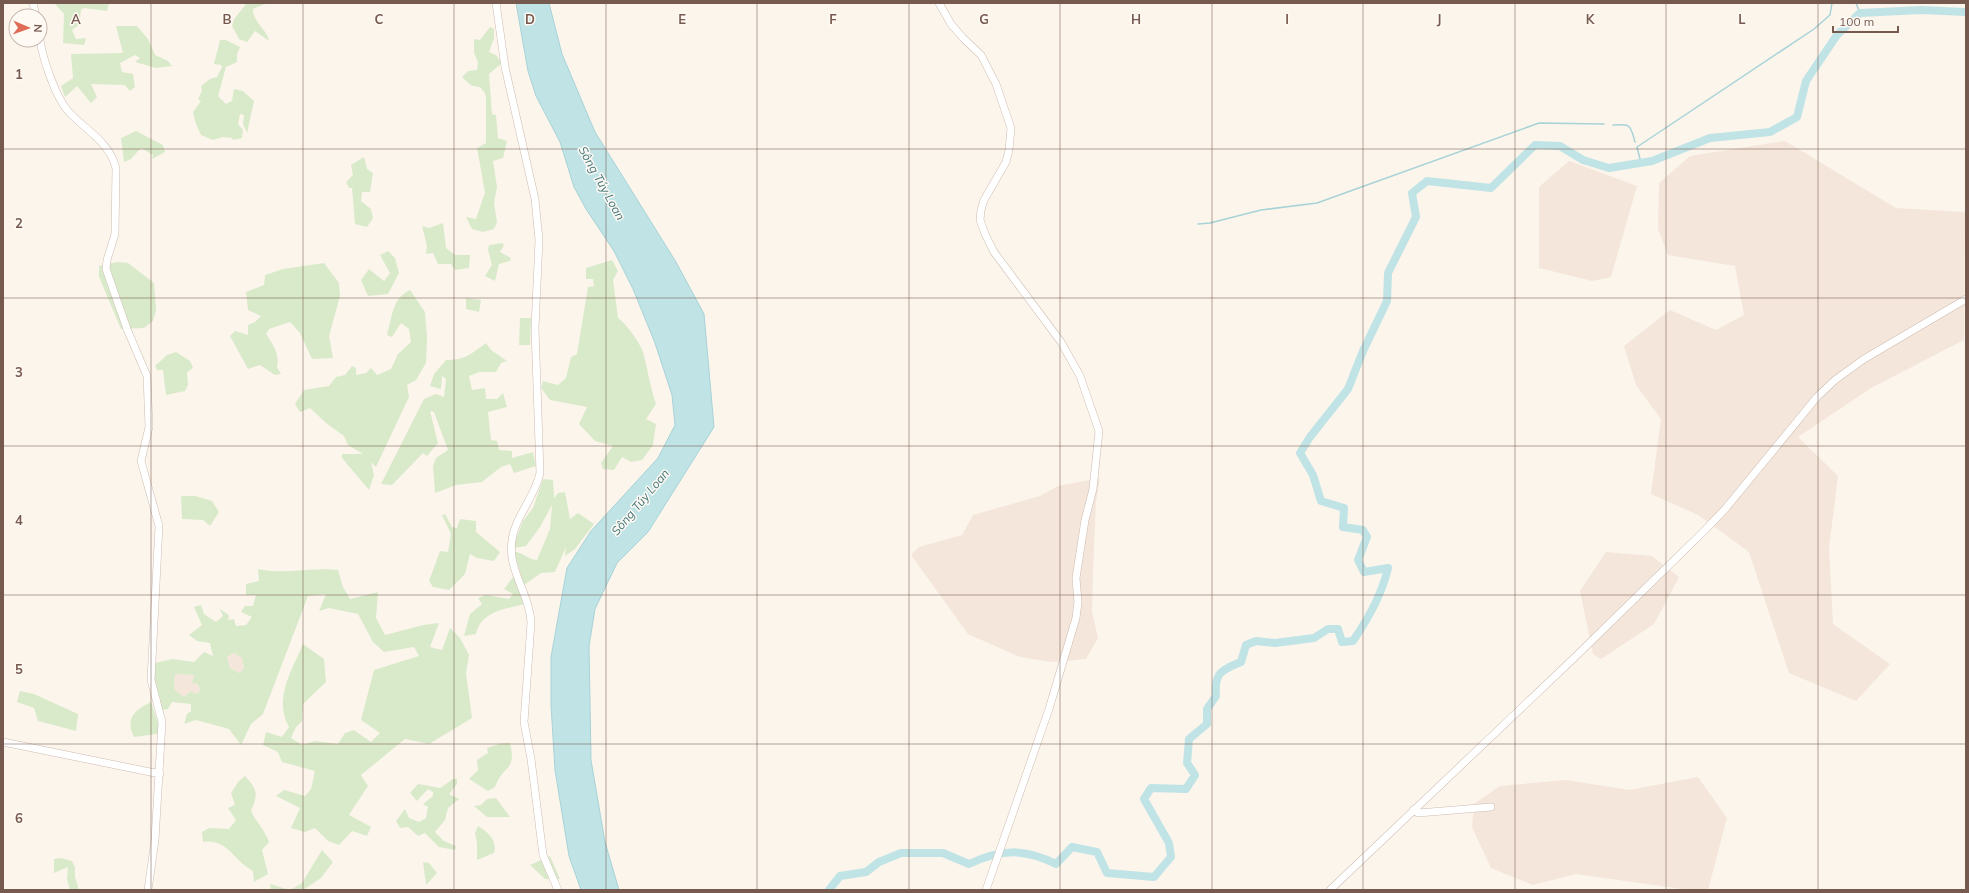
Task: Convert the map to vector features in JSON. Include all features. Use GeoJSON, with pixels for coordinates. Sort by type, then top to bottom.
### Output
{"type":"FeatureCollection","features":[{"type":"Feature","properties":{"kind":"street"},"geometry":{"type":"LineString","coordinates":[[496,3],[505,67],[535,199],[539,240],[535,328],[540,473],[536,490],[514,532],[511,551],[513,566],[530,611],[531,623],[524,722],[531,759],[544,855],[558,890]]}},
{"type":"Feature","properties":{"kind":"street"},"geometry":{"type":"LineString","coordinates":[[938,3],[959,33],[982,55],[996,84],[1010,128],[1009,150],[1006,162],[984,200],[981,210],[980,220],[985,234],[994,252],[1061,342],[1080,376],[1099,431],[1093,488],[1085,520],[1076,578],[1078,602],[1076,618],[1049,709],[986,890]]}},
{"type":"Feature","properties":{"kind":"street"},"geometry":{"type":"LineString","coordinates":[[43,48],[60,98],[68,110],[103,143],[116,168],[115,234],[107,260],[106,269],[147,378],[149,427],[141,461],[159,526],[151,680],[162,722],[155,840],[148,890]]}},
{"type":"Feature","properties":{"kind":"street"},"geometry":{"type":"LineString","coordinates":[[1330,890],[1573,659],[1703,532],[1726,508],[1817,397],[1834,380],[1864,359],[1966,299]]}},
{"type":"Feature","properties":{"kind":"street"},"geometry":{"type":"LineString","coordinates":[[3,742],[160,774]]}},
{"type":"Feature","properties":{"kind":"street"},"geometry":{"type":"LineString","coordinates":[[1413,810],[1418,814],[1490,807]]}},
{"type":"Feature","properties":{"kind":"shaded area"},"geometry":{"type":"Polygon","coordinates":[[[1785,141],[1896,208],[1965,212],[1964,340],[1871,388],[1798,437],[1838,476],[1829,548],[1833,624],[1890,664],[1856,701],[1789,673],[1749,552],[1698,515],[1651,494],[1661,419],[1636,385],[1624,346],[1670,310],[1716,330],[1744,315],[1735,266],[1668,255],[1658,229],[1659,183],[1690,156],[1785,141]]]}},
{"type":"Feature","properties":{"kind":"shaded area"},"geometry":{"type":"Polygon","coordinates":[[[1569,161],[1637,186],[1611,277],[1592,281],[1539,268],[1539,187],[1569,161]]]}},
{"type":"Feature","properties":{"kind":"shaded area"},"geometry":{"type":"Polygon","coordinates":[[[1100,478],[1096,502],[1092,612],[1098,638],[1086,659],[1053,662],[1020,657],[968,634],[911,555],[919,547],[962,535],[973,515],[1040,496],[1058,486],[1100,478]]]}},
{"type":"Feature","properties":{"kind":"shaded area"},"geometry":{"type":"Polygon","coordinates":[[[1606,552],[1652,556],[1679,577],[1654,624],[1601,659],[1593,654],[1580,591],[1606,552]]]}},
{"type":"Feature","properties":{"kind":"shaded area"},"geometry":{"type":"Polygon","coordinates":[[[234,653],[242,658],[244,668],[240,673],[230,668],[227,657],[234,653]]]}},
{"type":"Feature","properties":{"kind":"shaded area"},"geometry":{"type":"Polygon","coordinates":[[[175,674],[194,675],[192,683],[198,684],[200,690],[197,694],[190,692],[184,697],[177,693],[174,689],[175,674]]]}},
{"type":"Feature","properties":{"kind":"shaded area"},"geometry":{"type":"Polygon","coordinates":[[[1698,777],[1727,818],[1708,890],[1689,890],[1576,874],[1533,885],[1491,868],[1472,827],[1474,804],[1500,786],[1566,780],[1629,790],[1698,777]]]}},
{"type":"Feature","properties":{"kind":"green space"},"geometry":{"type":"Polygon","coordinates":[[[54,3],[109,3],[107,11],[84,8],[81,10],[79,25],[72,30],[76,39],[86,38],[84,45],[63,43],[64,14],[54,3]]]}},
{"type":"Feature","properties":{"kind":"green space"},"geometry":{"type":"Polygon","coordinates":[[[247,3],[267,3],[253,9],[255,18],[266,33],[269,41],[255,31],[247,42],[239,39],[232,26],[234,19],[247,3]]]}},
{"type":"Feature","properties":{"kind":"green space"},"geometry":{"type":"Polygon","coordinates":[[[116,26],[137,26],[148,39],[155,55],[168,61],[172,66],[156,68],[135,62],[140,58],[135,55],[120,63],[122,72],[133,74],[135,87],[130,91],[125,85],[91,84],[97,97],[91,103],[77,86],[65,97],[61,86],[73,78],[71,54],[123,53],[116,26]]]}},
{"type":"Feature","properties":{"kind":"green space"},"geometry":{"type":"Polygon","coordinates":[[[490,27],[494,29],[494,38],[489,52],[496,55],[502,63],[489,74],[492,114],[496,115],[498,138],[507,141],[503,158],[493,161],[497,187],[494,203],[497,222],[494,229],[483,232],[472,229],[466,217],[476,219],[485,192],[477,148],[486,143],[486,98],[485,93],[480,87],[468,83],[462,77],[468,71],[477,70],[478,62],[474,53],[474,39],[480,40],[490,27]]]}},
{"type":"Feature","properties":{"kind":"green space"},"geometry":{"type":"Polygon","coordinates":[[[220,40],[226,40],[240,47],[237,54],[237,62],[226,67],[218,96],[226,104],[232,101],[234,89],[243,91],[254,101],[247,133],[243,124],[244,115],[240,114],[238,124],[243,130],[242,138],[233,140],[232,138],[223,137],[213,140],[201,135],[193,112],[201,101],[198,99],[202,91],[201,86],[210,79],[217,77],[222,67],[221,65],[214,64],[220,40]]]}},
{"type":"Feature","properties":{"kind":"green space"},"geometry":{"type":"Polygon","coordinates":[[[136,131],[163,145],[165,152],[152,159],[153,155],[141,148],[131,159],[124,162],[121,138],[136,131]]]}},
{"type":"Feature","properties":{"kind":"green space"},"geometry":{"type":"Polygon","coordinates":[[[364,157],[367,169],[373,173],[370,192],[362,192],[361,201],[371,209],[373,218],[367,227],[355,224],[352,188],[349,188],[346,182],[353,175],[351,165],[364,157]]]}},
{"type":"Feature","properties":{"kind":"green space"},"geometry":{"type":"Polygon","coordinates":[[[443,223],[446,248],[455,255],[470,255],[469,268],[455,270],[451,264],[438,264],[433,253],[426,254],[427,246],[422,226],[429,228],[443,223]]]}},
{"type":"Feature","properties":{"kind":"green space"},"geometry":{"type":"Polygon","coordinates":[[[502,243],[504,245],[500,252],[511,258],[510,261],[499,264],[495,281],[485,276],[492,265],[488,250],[489,245],[502,243]]]}},
{"type":"Feature","properties":{"kind":"green space"},"geometry":{"type":"Polygon","coordinates":[[[388,251],[395,258],[399,273],[388,294],[368,296],[361,280],[369,269],[384,281],[390,273],[380,255],[388,251]]]}},
{"type":"Feature","properties":{"kind":"green space"},"geometry":{"type":"Polygon","coordinates":[[[612,260],[618,271],[613,280],[618,318],[628,328],[642,348],[656,404],[646,419],[656,424],[653,445],[642,460],[631,462],[622,457],[614,470],[603,469],[601,463],[613,446],[595,441],[579,424],[587,407],[550,400],[541,388],[543,381],[558,385],[566,378],[571,357],[577,354],[588,287],[594,286],[593,279],[586,279],[586,268],[612,260]]]}},
{"type":"Feature","properties":{"kind":"green space"},"geometry":{"type":"Polygon","coordinates":[[[117,262],[128,263],[154,283],[156,310],[153,321],[144,328],[121,329],[99,277],[99,266],[117,262]]]}},
{"type":"Feature","properties":{"kind":"green space"},"geometry":{"type":"Polygon","coordinates":[[[324,263],[339,283],[340,296],[329,336],[333,358],[312,359],[300,333],[290,322],[269,329],[266,334],[278,358],[277,367],[281,374],[275,375],[260,365],[248,369],[230,336],[235,331],[248,335],[248,325],[255,322],[261,316],[248,310],[246,292],[264,285],[265,275],[283,269],[324,263]]]}},
{"type":"Feature","properties":{"kind":"green space"},"geometry":{"type":"Polygon","coordinates":[[[410,290],[425,312],[427,337],[426,363],[416,380],[407,385],[409,397],[376,467],[371,462],[374,475],[369,490],[342,458],[342,454],[363,454],[348,445],[344,436],[326,423],[310,408],[300,412],[295,404],[304,390],[329,386],[336,377],[345,375],[352,366],[356,368],[356,375],[366,373],[371,368],[377,375],[391,369],[398,354],[411,342],[409,329],[401,323],[392,337],[387,335],[396,303],[410,290]]]}},
{"type":"Feature","properties":{"kind":"green space"},"geometry":{"type":"Polygon","coordinates":[[[466,298],[481,300],[479,312],[466,309],[466,298]]]}},
{"type":"Feature","properties":{"kind":"green space"},"geometry":{"type":"Polygon","coordinates":[[[520,318],[531,318],[530,345],[519,345],[520,318]]]}},
{"type":"Feature","properties":{"kind":"green space"},"geometry":{"type":"Polygon","coordinates":[[[486,343],[491,350],[507,361],[501,363],[496,372],[479,372],[469,376],[472,390],[485,388],[486,399],[497,399],[503,393],[507,407],[488,412],[491,440],[497,441],[499,450],[512,451],[512,458],[533,452],[536,466],[514,473],[510,464],[501,467],[482,482],[456,485],[435,493],[433,466],[436,458],[448,450],[434,412],[430,411],[438,443],[427,456],[423,453],[392,485],[381,484],[424,399],[436,394],[444,397],[446,379],[442,376],[441,389],[430,386],[434,374],[446,360],[463,358],[486,343]]]}},
{"type":"Feature","properties":{"kind":"green space"},"geometry":{"type":"Polygon","coordinates":[[[176,352],[190,361],[193,368],[187,372],[188,385],[185,391],[166,395],[163,370],[157,370],[155,366],[167,355],[176,352]]]}},
{"type":"Feature","properties":{"kind":"green space"},"geometry":{"type":"Polygon","coordinates":[[[543,479],[553,480],[554,498],[558,493],[565,492],[570,519],[578,513],[594,524],[575,549],[565,556],[566,547],[555,572],[541,573],[524,585],[514,552],[537,560],[550,529],[552,505],[540,527],[526,546],[514,548],[523,521],[533,508],[543,479]]]}},
{"type":"Feature","properties":{"kind":"green space"},"geometry":{"type":"Polygon","coordinates":[[[181,496],[195,496],[212,501],[219,512],[210,526],[203,520],[182,519],[181,496]]]}},
{"type":"Feature","properties":{"kind":"green space"},"geometry":{"type":"Polygon","coordinates":[[[445,514],[452,527],[457,528],[460,519],[476,521],[476,532],[500,552],[494,561],[477,558],[470,554],[465,574],[449,590],[433,587],[429,581],[440,551],[448,552],[451,534],[442,515],[445,514]]]}},
{"type":"Feature","properties":{"kind":"green space"},"geometry":{"type":"Polygon","coordinates":[[[258,569],[268,571],[318,569],[338,570],[343,587],[350,599],[378,592],[376,618],[385,635],[423,625],[439,623],[430,647],[442,650],[450,628],[460,638],[469,655],[466,673],[472,718],[429,744],[405,739],[361,775],[368,786],[349,815],[371,827],[367,836],[352,831],[339,845],[328,841],[315,828],[305,832],[291,828],[300,808],[276,796],[284,790],[305,796],[311,789],[315,771],[282,762],[278,752],[263,745],[266,732],[282,737],[289,727],[283,706],[283,695],[303,644],[324,659],[326,682],[303,704],[302,721],[296,727],[291,738],[302,745],[315,741],[338,744],[345,733],[354,730],[371,742],[380,733],[361,720],[374,670],[419,656],[414,647],[384,652],[373,642],[358,614],[329,608],[319,611],[326,594],[308,596],[263,714],[251,724],[241,745],[229,729],[196,720],[184,724],[187,714],[191,711],[191,704],[172,702],[168,709],[162,710],[153,682],[155,663],[173,659],[194,662],[204,652],[213,656],[210,643],[197,641],[189,635],[202,625],[194,607],[201,605],[204,614],[216,622],[223,616],[220,609],[229,615],[228,620],[234,619],[236,626],[246,625],[252,617],[241,612],[245,606],[253,606],[256,595],[246,595],[246,584],[259,581],[258,569]],[[234,653],[227,657],[230,668],[240,673],[244,668],[242,658],[234,653]],[[175,674],[174,689],[184,697],[191,691],[197,694],[200,690],[198,684],[192,683],[194,675],[175,674]]]}},
{"type":"Feature","properties":{"kind":"green space"},"geometry":{"type":"Polygon","coordinates":[[[514,576],[525,604],[495,612],[483,620],[476,634],[464,636],[470,614],[482,604],[478,598],[486,595],[509,599],[513,594],[504,589],[514,576]]]}},
{"type":"Feature","properties":{"kind":"green space"},"geometry":{"type":"Polygon","coordinates":[[[20,691],[34,694],[78,714],[76,731],[38,721],[34,708],[17,702],[20,691]]]}},
{"type":"Feature","properties":{"kind":"green space"},"geometry":{"type":"Polygon","coordinates":[[[151,702],[159,726],[157,734],[134,737],[131,731],[131,720],[140,708],[151,702]]]}},
{"type":"Feature","properties":{"kind":"green space"},"geometry":{"type":"Polygon","coordinates":[[[503,743],[510,743],[512,759],[495,787],[488,791],[469,779],[478,770],[477,760],[488,753],[487,748],[503,743]]]}},
{"type":"Feature","properties":{"kind":"green space"},"geometry":{"type":"Polygon","coordinates":[[[245,776],[256,792],[251,811],[269,842],[262,850],[268,874],[254,882],[253,871],[246,867],[230,851],[219,843],[203,842],[202,832],[209,828],[229,829],[236,820],[228,808],[235,805],[231,793],[238,782],[245,776]]]}},
{"type":"Feature","properties":{"kind":"green space"},"geometry":{"type":"Polygon","coordinates":[[[453,779],[457,779],[457,784],[449,794],[459,799],[448,808],[445,820],[435,832],[444,841],[456,846],[455,850],[439,847],[425,833],[418,836],[408,827],[400,828],[396,821],[405,809],[409,818],[419,822],[426,818],[428,807],[423,804],[433,796],[433,792],[428,789],[417,801],[410,793],[418,784],[440,788],[453,779]]]}},
{"type":"Feature","properties":{"kind":"green space"},"geometry":{"type":"Polygon","coordinates":[[[496,798],[510,817],[487,817],[474,806],[481,805],[487,799],[496,798]]]}},
{"type":"Feature","properties":{"kind":"green space"},"geometry":{"type":"Polygon","coordinates":[[[478,826],[491,837],[495,845],[495,849],[494,853],[477,860],[477,843],[475,833],[478,826]]]}},
{"type":"Feature","properties":{"kind":"green space"},"geometry":{"type":"Polygon","coordinates":[[[322,850],[333,862],[321,878],[303,890],[290,890],[302,883],[322,850]]]}},
{"type":"Feature","properties":{"kind":"green space"},"geometry":{"type":"Polygon","coordinates":[[[550,856],[560,879],[545,879],[530,865],[550,856]]]}},
{"type":"Feature","properties":{"kind":"green space"},"geometry":{"type":"Polygon","coordinates":[[[61,858],[72,861],[75,867],[75,877],[79,890],[70,890],[67,879],[68,867],[54,873],[54,859],[61,858]]]}},
{"type":"Feature","properties":{"kind":"green space"},"geometry":{"type":"Polygon","coordinates":[[[423,862],[429,863],[437,873],[426,885],[423,862]]]}},
{"type":"Feature","properties":{"kind":"green space"},"geometry":{"type":"Polygon","coordinates":[[[270,884],[290,890],[271,890],[270,884]]]}},
{"type":"Feature","properties":{"kind":"water","name":"Sông Túy Loan"},"geometry":{"type":"Polygon","coordinates":[[[516,3],[549,3],[562,54],[595,132],[676,262],[704,314],[714,427],[648,532],[617,563],[595,609],[589,646],[591,760],[605,842],[619,890],[581,890],[569,856],[555,770],[551,705],[551,657],[567,568],[591,531],[658,458],[675,425],[672,395],[655,343],[633,289],[614,251],[586,209],[574,187],[560,142],[536,96],[528,71],[516,3]]]}},
{"type":"Feature","properties":{"kind":"waterway"},"geometry":{"type":"LineString","coordinates":[[1637,147],[1814,29],[1830,15],[1832,3]]}},
{"type":"Feature","properties":{"kind":"waterway"},"geometry":{"type":"LineString","coordinates":[[1856,3],[1860,13]]}},
{"type":"Feature","properties":{"kind":"waterway"},"geometry":{"type":"LineString","coordinates":[[829,890],[840,876],[866,872],[879,862],[901,853],[943,853],[969,864],[992,855],[1012,852],[1033,855],[1056,864],[1072,847],[1097,852],[1107,873],[1154,877],[1171,857],[1169,843],[1144,799],[1151,788],[1186,789],[1195,775],[1187,763],[1189,739],[1207,724],[1207,709],[1216,696],[1216,682],[1220,673],[1228,667],[1241,662],[1246,645],[1256,641],[1275,643],[1314,638],[1328,629],[1338,629],[1342,642],[1353,641],[1369,615],[1382,588],[1388,568],[1364,572],[1358,560],[1367,537],[1363,530],[1343,527],[1344,508],[1321,501],[1313,475],[1300,453],[1310,437],[1348,389],[1363,351],[1387,301],[1388,273],[1416,217],[1412,193],[1427,181],[1491,188],[1535,145],[1560,146],[1583,160],[1609,168],[1652,161],[1710,138],[1770,132],[1797,117],[1806,81],[1837,35],[1860,13],[1921,10],[1966,12]]}},
{"type":"Feature","properties":{"kind":"waterway"},"geometry":{"type":"LineString","coordinates":[[1198,224],[1210,223],[1261,210],[1317,203],[1539,123],[1604,124]]}},
{"type":"Feature","properties":{"kind":"waterway"},"geometry":{"type":"LineString","coordinates":[[1613,125],[1627,125],[1631,129],[1635,142]]}},
{"type":"Feature","properties":{"kind":"waterway"},"geometry":{"type":"LineString","coordinates":[[1637,147],[1641,163]]}}]}
